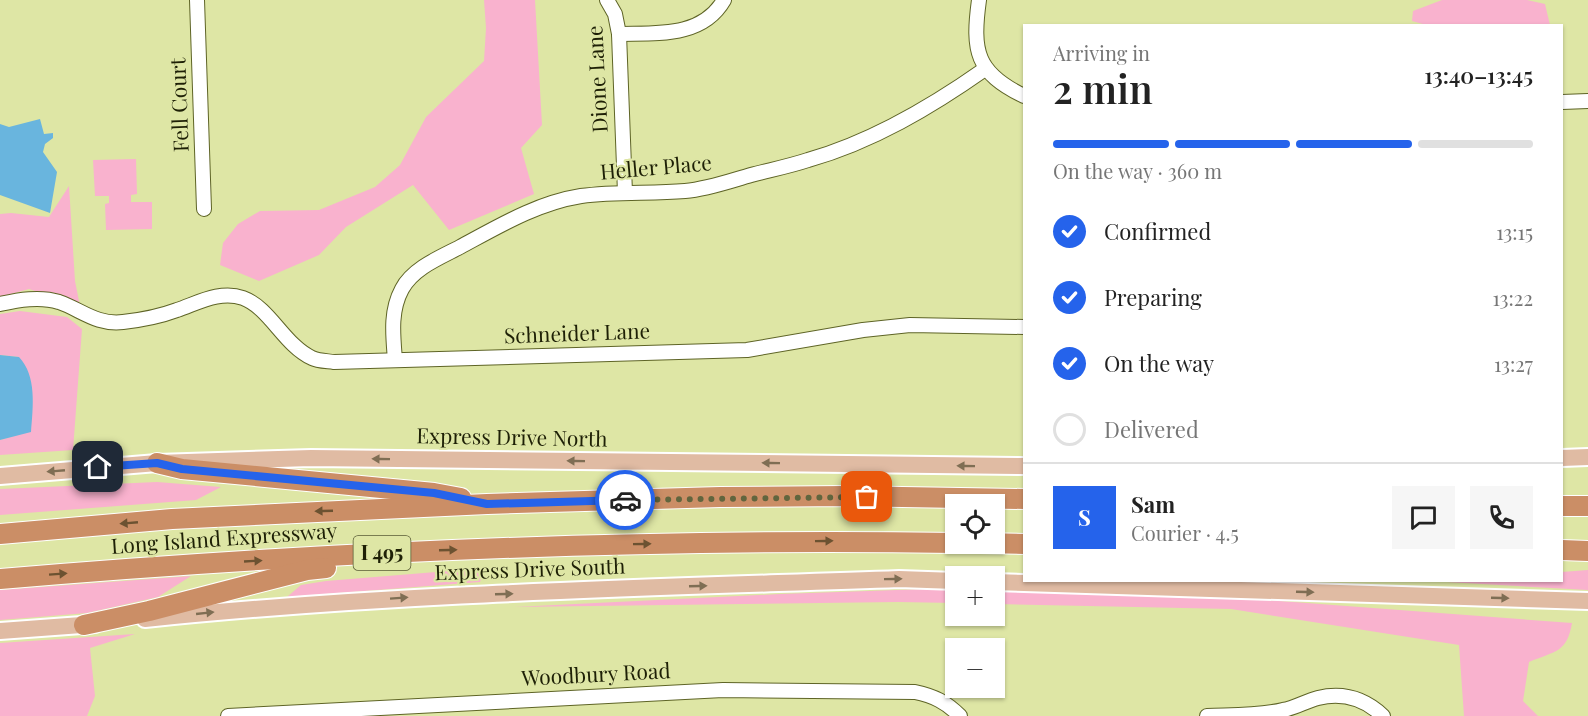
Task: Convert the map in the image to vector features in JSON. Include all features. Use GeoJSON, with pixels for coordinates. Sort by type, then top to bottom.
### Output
{"type":"FeatureCollection","features":[{"type":"Feature","properties":{"kind":"highway"},"geometry":{"type":"LineString","coordinates":[[157,463],[182,469],[434,493],[487,504]]}},
{"type":"Feature","properties":{"kind":"highway","name":"Long Island Expressway"},"geometry":{"type":"LineString","coordinates":[[0,534],[184,519],[487,504],[720,497],[845,496],[1023,499]]}},
{"type":"Feature","properties":{"kind":"highway"},"geometry":{"type":"LineString","coordinates":[[1563,506],[1588,506]]}},
{"type":"Feature","properties":{"kind":"highway","name":"Long Island Expressway"},"geometry":{"type":"LineString","coordinates":[[0,579],[176,565],[411,551],[720,542],[945,543]]}},
{"type":"Feature","properties":{"kind":"highway"},"geometry":{"type":"LineString","coordinates":[[1005,544],[1023,544]]}},
{"type":"Feature","properties":{"kind":"highway"},"geometry":{"type":"LineString","coordinates":[[1563,550],[1588,551]]}},
{"type":"Feature","properties":{"kind":"highway"},"geometry":{"type":"LineString","coordinates":[[84,625],[149,611],[307,570],[370,563],[411,551]]}},
{"type":"Feature","properties":{"kind":"main road"},"geometry":{"type":"LineString","coordinates":[[1563,458],[1588,457]]}},
{"type":"Feature","properties":{"kind":"main road","name":"Express Drive North"},"geometry":{"type":"LineString","coordinates":[[0,476],[157,463],[312,458],[1023,466]]}},
{"type":"Feature","properties":{"kind":"main road","name":"Express Drive South"},"geometry":{"type":"LineString","coordinates":[[0,631],[84,625],[225,610],[424,597],[899,579],[945,580]]}},
{"type":"Feature","properties":{"kind":"main road"},"geometry":{"type":"LineString","coordinates":[[1005,582],[1588,601]]}},
{"type":"Feature","properties":{"kind":"street","name":"Fell Court"},"geometry":{"type":"LineString","coordinates":[[197,0],[204,209]]}},
{"type":"Feature","properties":{"kind":"street","name":"Dione Lane"},"geometry":{"type":"LineString","coordinates":[[607,0],[615,14],[619,34],[624,193]]}},
{"type":"Feature","properties":{"kind":"street"},"geometry":{"type":"LineString","coordinates":[[619,34],[681,31],[702,22],[719,8],[724,0]]}},
{"type":"Feature","properties":{"kind":"street"},"geometry":{"type":"LineString","coordinates":[[979,0],[975,31],[984,69],[1007,88],[1023,96]]}},
{"type":"Feature","properties":{"kind":"street","name":"Heller Place"},"geometry":{"type":"LineString","coordinates":[[394,360],[393,323],[396,304],[403,286],[417,272],[440,258],[526,212],[578,197],[685,191],[707,187],[810,160],[858,143],[902,121],[947,95],[984,69]]}},
{"type":"Feature","properties":{"kind":"street"},"geometry":{"type":"LineString","coordinates":[[1563,102],[1588,100]]}},
{"type":"Feature","properties":{"kind":"street","name":"Schneider Lane"},"geometry":{"type":"LineString","coordinates":[[0,304],[22,299],[58,302],[92,318],[123,322],[228,295],[244,298],[256,307],[294,346],[312,358],[334,362],[747,350],[863,330],[910,325],[1023,327]]}},
{"type":"Feature","properties":{"kind":"street","name":"Woodbury Road"},"geometry":{"type":"LineString","coordinates":[[228,716],[734,690],[915,692],[934,696],[949,705],[960,716]]}},
{"type":"Feature","properties":{"kind":"street"},"geometry":{"type":"LineString","coordinates":[[1208,716],[1281,711],[1317,698],[1335,695],[1353,697],[1371,705],[1383,716]]}},
{"type":"Feature","properties":{"kind":"shaded area"},"geometry":{"type":"Polygon","coordinates":[[[484,0],[535,0],[542,125],[521,148],[534,194],[449,230],[413,185],[346,227],[319,255],[259,281],[220,265],[223,243],[238,224],[260,211],[319,210],[375,187],[400,165],[426,117],[484,61],[486,28],[484,0]]]}},
{"type":"Feature","properties":{"kind":"shaded area"},"geometry":{"type":"Polygon","coordinates":[[[1442,0],[1527,0],[1545,4],[1550,24],[1423,24],[1412,21],[1413,11],[1442,0]]]}},
{"type":"Feature","properties":{"kind":"shaded area"},"geometry":{"type":"Polygon","coordinates":[[[136,159],[137,194],[131,195],[131,202],[152,202],[152,229],[106,230],[105,204],[109,203],[109,196],[95,196],[93,160],[136,159]]]}},
{"type":"Feature","properties":{"kind":"shaded area"},"geometry":{"type":"Polygon","coordinates":[[[69,186],[75,281],[80,306],[29,289],[0,297],[0,214],[49,217],[69,186]]]}},
{"type":"Feature","properties":{"kind":"shaded area"},"geometry":{"type":"Polygon","coordinates":[[[20,311],[67,317],[82,329],[73,450],[0,455],[0,440],[31,431],[19,357],[0,355],[0,314],[20,311]]]}},
{"type":"Feature","properties":{"kind":"shaded area"},"geometry":{"type":"Polygon","coordinates":[[[157,482],[221,487],[196,500],[0,515],[0,489],[157,482]]]}},
{"type":"Feature","properties":{"kind":"shaded area"},"geometry":{"type":"Polygon","coordinates":[[[485,568],[480,582],[287,597],[301,585],[326,581],[485,568]]]}},
{"type":"Feature","properties":{"kind":"shaded area"},"geometry":{"type":"Polygon","coordinates":[[[1588,570],[1588,590],[1447,582],[1563,582],[1563,572],[1588,570]]]}},
{"type":"Feature","properties":{"kind":"shaded area"},"geometry":{"type":"Polygon","coordinates":[[[191,576],[158,597],[87,613],[0,620],[0,590],[191,576]]]}},
{"type":"Feature","properties":{"kind":"shaded area"},"geometry":{"type":"Polygon","coordinates":[[[945,590],[945,603],[514,607],[780,594],[945,590]]]}},
{"type":"Feature","properties":{"kind":"shaded area"},"geometry":{"type":"Polygon","coordinates":[[[1005,591],[1225,597],[1572,623],[1563,646],[1553,653],[1529,662],[1523,701],[1538,716],[1464,716],[1459,645],[1231,609],[1005,604],[1005,591]]]}},
{"type":"Feature","properties":{"kind":"shaded area"},"geometry":{"type":"Polygon","coordinates":[[[135,634],[90,648],[95,696],[87,716],[0,716],[0,643],[135,634]]]}},
{"type":"Feature","properties":{"kind":"water"},"geometry":{"type":"Polygon","coordinates":[[[40,119],[44,134],[53,133],[53,138],[45,144],[43,152],[57,172],[50,213],[0,195],[0,124],[9,127],[40,119]]]}},
{"type":"Feature","properties":{"kind":"water"},"geometry":{"type":"Polygon","coordinates":[[[0,355],[19,357],[25,365],[31,382],[33,402],[31,432],[0,440],[0,355]]]}},
{"type":"Feature","properties":{"kind":"way so far"},"geometry":{"type":"LineString","coordinates":[[625,500],[720,497],[867,497]]}},
{"type":"Feature","properties":{"kind":"route"},"geometry":{"type":"LineString","coordinates":[[98,467],[157,463],[182,469],[434,493],[487,504],[625,500]]}}]}
